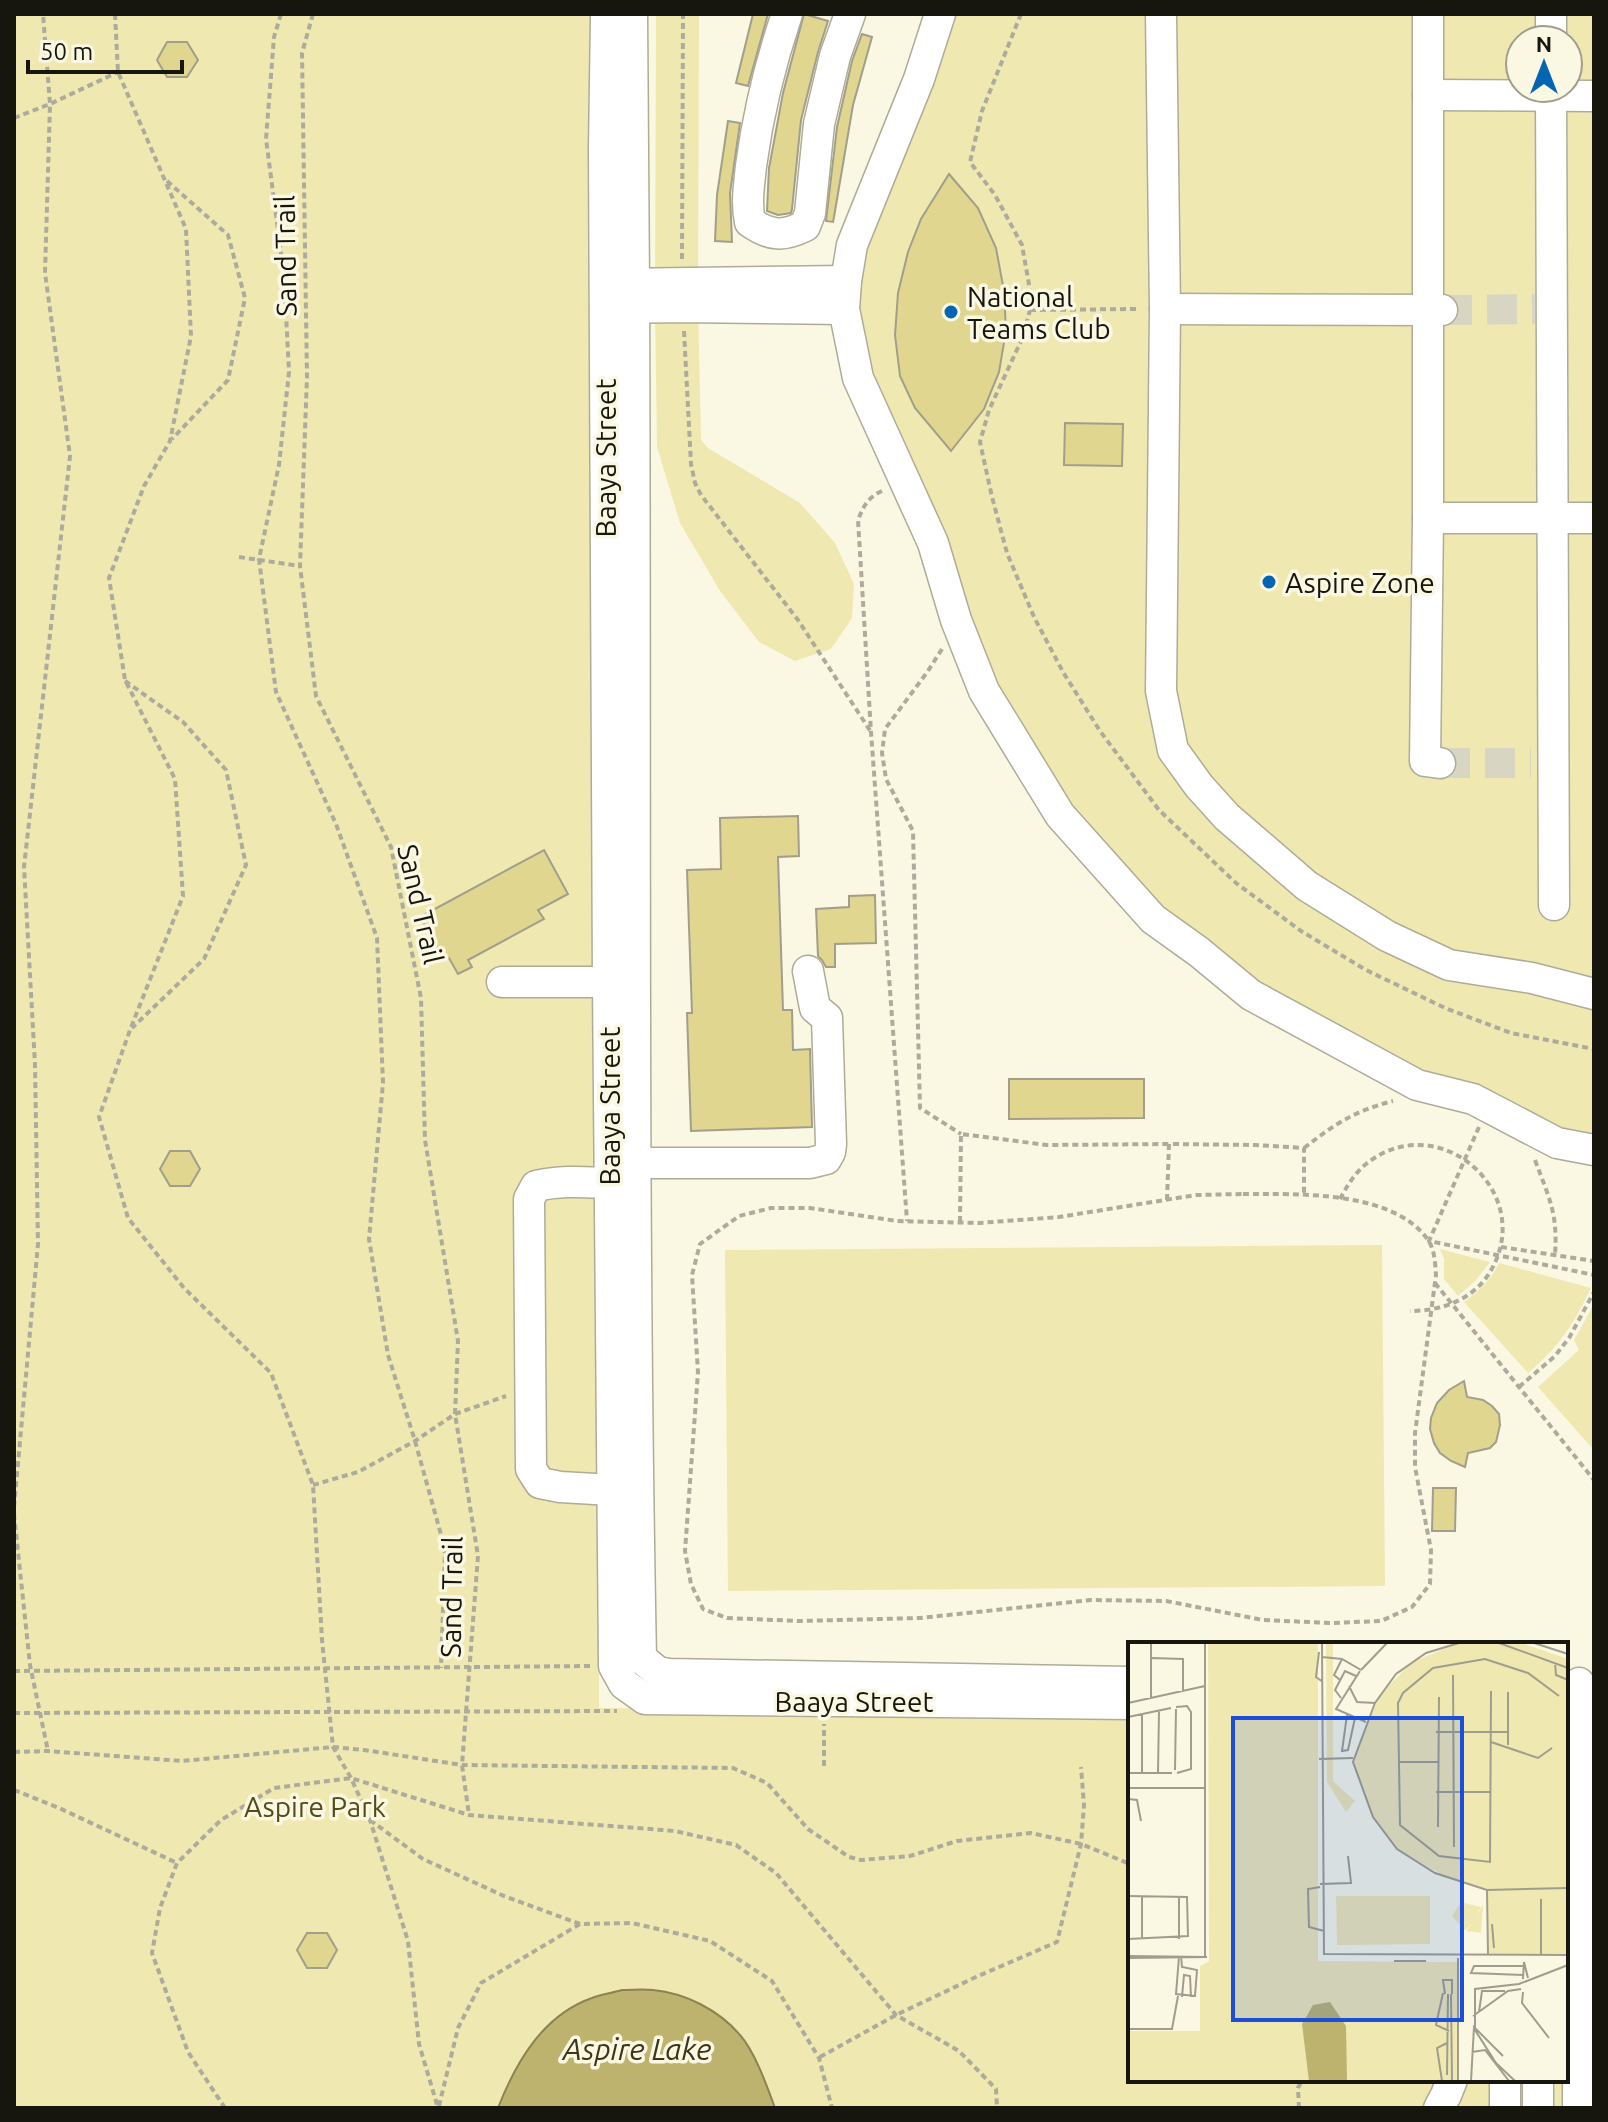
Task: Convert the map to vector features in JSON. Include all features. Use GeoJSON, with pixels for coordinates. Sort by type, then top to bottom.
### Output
{"type":"FeatureCollection","features":[{"type":"Feature","properties":{"kind":"street","name":"Baaya Street"},"geometry":{"type":"LineString","coordinates":[[606,14],[620,296]]}},
{"type":"Feature","properties":{"kind":"street","name":"Baaya Street"},"geometry":{"type":"LineString","coordinates":[[632,14],[620,296],[621,982],[618,1169],[625,1491],[641,1658],[658,1672],[684,1675],[1128,1699]]}},
{"type":"Feature","properties":{"kind":"street"},"geometry":{"type":"LineString","coordinates":[[787,14],[757,120],[747,205],[750,222],[757,227],[765,232],[789,234],[805,226],[810,213],[819,124],[835,56],[850,14]]}},
{"type":"Feature","properties":{"kind":"street"},"geometry":{"type":"LineString","coordinates":[[1161,14],[1165,309],[1161,691],[1173,750],[1227,817],[1261,847],[1307,886],[1387,936],[1449,965],[1532,978],[1594,994]]}},
{"type":"Feature","properties":{"kind":"street"},"geometry":{"type":"LineString","coordinates":[[1428,14],[1435,310],[1425,761],[1440,763]]}},
{"type":"Feature","properties":{"kind":"street"},"geometry":{"type":"LineString","coordinates":[[928,17],[919,79],[852,245],[845,295],[858,378],[933,543],[956,620],[984,691],[1060,815],[1153,919],[1251,995],[1417,1085],[1473,1099],[1557,1143],[1594,1150]]}},
{"type":"Feature","properties":{"kind":"street"},"geometry":{"type":"LineString","coordinates":[[1428,95],[1504,93]]}},
{"type":"Feature","properties":{"kind":"street"},"geometry":{"type":"LineString","coordinates":[[1551,104],[1544,309],[1553,518],[1542,763],[1554,905]]}},
{"type":"Feature","properties":{"kind":"street"},"geometry":{"type":"LineString","coordinates":[[620,296],[845,295]]}},
{"type":"Feature","properties":{"kind":"street"},"geometry":{"type":"LineString","coordinates":[[1165,309],[1435,310]]}},
{"type":"Feature","properties":{"kind":"street"},"geometry":{"type":"LineString","coordinates":[[1428,518],[1594,518]]}},
{"type":"Feature","properties":{"kind":"street"},"geometry":{"type":"LineString","coordinates":[[625,1491],[540,1483],[531,1469],[529,1199],[536,1186],[618,1169],[810,1163],[826,1159],[831,1144],[827,1018],[815,1008],[808,971]]}},
{"type":"Feature","properties":{"kind":"street"},"geometry":{"type":"LineString","coordinates":[[502,982],[621,982]]}},
{"type":"Feature","properties":{"kind":"street","name":"Baaya Street"},"geometry":{"type":"LineString","coordinates":[[614,1666],[625,1491]]}},
{"type":"Feature","properties":{"kind":"street"},"geometry":{"type":"LineString","coordinates":[[614,1666],[624,1684],[645,1699]]}},
{"type":"Feature","properties":{"kind":"street"},"geometry":{"type":"LineString","coordinates":[[1578,2108],[1586,2021],[1572,1937],[1580,1695]]}},
{"type":"Feature","properties":{"kind":"street","name":"Baaya Street"},"geometry":{"type":"LineString","coordinates":[[645,1699],[1128,1699]]}},
{"type":"Feature","properties":{"kind":"street"},"geometry":{"type":"LineString","coordinates":[[1439,2108],[1451,2082]]}},
{"type":"Feature","properties":{"kind":"street"},"geometry":{"type":"LineString","coordinates":[[1505,2082],[1505,2108]]}},
{"type":"Feature","properties":{"kind":"street"},"geometry":{"type":"LineString","coordinates":[[1538,2082],[1538,2108]]}},
{"type":"Feature","properties":{"kind":"path"},"geometry":{"type":"LineString","coordinates":[[14,1507],[38,1244],[35,1065],[24,867],[70,456],[45,273],[50,104],[43,14]]}},
{"type":"Feature","properties":{"kind":"path"},"geometry":{"type":"LineString","coordinates":[[115,14],[118,72],[186,229],[191,336],[170,441]]}},
{"type":"Feature","properties":{"kind":"path"},"geometry":{"type":"LineString","coordinates":[[281,14],[274,37],[266,139],[284,276],[289,372],[279,465],[259,559],[276,692],[336,824],[377,938],[383,1083],[369,1239],[388,1355],[445,1549],[441,1668]]}},
{"type":"Feature","properties":{"kind":"path","name":"Sand Trail"},"geometry":{"type":"LineString","coordinates":[[313,14],[302,53],[307,377],[300,566],[316,696],[391,847],[421,998],[425,1140],[458,1341],[455,1414],[478,1556],[462,1765],[469,1815]]}},
{"type":"Feature","properties":{"kind":"path"},"geometry":{"type":"LineString","coordinates":[[683,14],[682,294],[691,464],[695,483],[714,513],[798,620],[871,732]]}},
{"type":"Feature","properties":{"kind":"path"},"geometry":{"type":"LineString","coordinates":[[14,118],[118,72]]}},
{"type":"Feature","properties":{"kind":"path"},"geometry":{"type":"LineString","coordinates":[[165,179],[228,235],[245,298],[228,380],[170,441],[144,486],[109,578],[125,680],[175,779],[183,896],[99,1117],[128,1218],[184,1288],[271,1373],[313,1485],[333,1747],[370,1820],[408,1941],[419,2044],[438,2108]]}},
{"type":"Feature","properties":{"kind":"path"},"geometry":{"type":"LineString","coordinates":[[1030,310],[1165,309]]}},
{"type":"Feature","properties":{"kind":"path"},"geometry":{"type":"LineString","coordinates":[[904,482],[875,494],[864,505],[858,520],[907,1221]]}},
{"type":"Feature","properties":{"kind":"path"},"geometry":{"type":"LineString","coordinates":[[239,557],[300,566]]}},
{"type":"Feature","properties":{"kind":"path"},"geometry":{"type":"LineString","coordinates":[[956,620],[928,671],[885,729],[882,753],[886,779],[913,831],[920,1108],[961,1134],[1047,1145],[1255,1145],[1304,1148],[1341,1120],[1359,1111],[1397,1100]]}},
{"type":"Feature","properties":{"kind":"path"},"geometry":{"type":"LineString","coordinates":[[125,680],[183,722],[226,770],[246,865],[204,959],[130,1030]]}},
{"type":"Feature","properties":{"kind":"path"},"geometry":{"type":"LineString","coordinates":[[1429,1241],[1488,1107]]}},
{"type":"Feature","properties":{"kind":"path"},"geometry":{"type":"LineString","coordinates":[[960,1222],[961,1134]]}},
{"type":"Feature","properties":{"kind":"path"},"geometry":{"type":"LineString","coordinates":[[1167,1200],[1169,1144]]}},
{"type":"Feature","properties":{"kind":"path"},"geometry":{"type":"LineString","coordinates":[[1340,1199],[1350,1181],[1365,1165],[1383,1153],[1403,1147],[1425,1146],[1446,1150],[1465,1159],[1482,1173],[1494,1191],[1501,1212],[1503,1234],[1494,1266],[1480,1286],[1452,1304],[1431,1311],[1410,1311]]}},
{"type":"Feature","properties":{"kind":"path"},"geometry":{"type":"LineString","coordinates":[[1304,1148],[1304,1194]]}},
{"type":"Feature","properties":{"kind":"path"},"geometry":{"type":"LineString","coordinates":[[1535,1159],[1550,1195],[1555,1218],[1555,1255]]}},
{"type":"Feature","properties":{"kind":"path"},"geometry":{"type":"LineString","coordinates":[[1304,1194],[1384,1207],[1414,1225],[1429,1241],[1435,1257],[1435,1283],[1415,1433],[1415,1467],[1431,1550],[1430,1584],[1412,1607],[1381,1621],[1331,1623],[1263,1620],[1166,1601],[1091,1600],[920,1618],[798,1621],[727,1618],[703,1609],[691,1584],[685,1551],[698,1372],[692,1275],[700,1244],[739,1216],[771,1208],[810,1208],[907,1221],[979,1223],[1059,1217],[1196,1195],[1304,1194]]}},
{"type":"Feature","properties":{"kind":"path"},"geometry":{"type":"LineString","coordinates":[[1429,1241],[1594,1275]]}},
{"type":"Feature","properties":{"kind":"path"},"geometry":{"type":"LineString","coordinates":[[1500,1247],[1594,1261]]}},
{"type":"Feature","properties":{"kind":"path"},"geometry":{"type":"LineString","coordinates":[[1435,1283],[1594,1480]]}},
{"type":"Feature","properties":{"kind":"path"},"geometry":{"type":"LineString","coordinates":[[1519,1387],[1555,1356],[1582,1317],[1594,1292]]}},
{"type":"Feature","properties":{"kind":"path"},"geometry":{"type":"LineString","coordinates":[[313,1485],[358,1472],[415,1441],[455,1414],[506,1396],[532,1397]]}},
{"type":"Feature","properties":{"kind":"path"},"geometry":{"type":"LineString","coordinates":[[14,1514],[32,1671],[48,1751]]}},
{"type":"Feature","properties":{"kind":"path"},"geometry":{"type":"LineString","coordinates":[[14,1671],[614,1666]]}},
{"type":"Feature","properties":{"kind":"path"},"geometry":{"type":"LineString","coordinates":[[14,1713],[638,1711],[645,1699]]}},
{"type":"Feature","properties":{"kind":"path"},"geometry":{"type":"LineString","coordinates":[[824,1701],[824,1766]]}},
{"type":"Feature","properties":{"kind":"path"},"geometry":{"type":"LineString","coordinates":[[14,1752],[48,1751],[182,1761],[333,1747],[462,1765],[733,1768],[767,1783],[808,1829],[849,1857],[861,1860],[910,1856],[957,1841],[1031,1833],[1081,1844],[1128,1863]]}},
{"type":"Feature","properties":{"kind":"path"},"geometry":{"type":"LineString","coordinates":[[819,2058],[896,2015],[1057,1942],[1081,1844],[1084,1805],[1081,1767]]}},
{"type":"Feature","properties":{"kind":"path"},"geometry":{"type":"LineString","coordinates":[[225,2108],[188,2052],[152,1953],[160,1908],[177,1863],[221,1820],[274,1788],[351,1778],[469,1815],[675,1831],[736,1845],[776,1873],[896,2015],[959,2051],[996,2089],[997,2108]]}},
{"type":"Feature","properties":{"kind":"path"},"geometry":{"type":"LineString","coordinates":[[14,1790],[177,1863]]}},
{"type":"Feature","properties":{"kind":"path"},"geometry":{"type":"LineString","coordinates":[[370,1820],[423,1859],[504,1896],[580,1924],[632,1923],[710,1941],[772,1981],[819,2058],[832,2108]]}},
{"type":"Feature","properties":{"kind":"path"},"geometry":{"type":"LineString","coordinates":[[438,2108],[458,2028],[481,1983],[580,1924]]}},
{"type":"Feature","properties":{"kind":"path"},"geometry":{"type":"LineString","coordinates":[[1299,2108],[1298,2088],[1301,2082]]}},
{"type":"Feature","properties":{"kind":"green space","name":"Aspire Park"},"geometry":{"type":"Polygon","coordinates":[[[14,14],[599,14],[599,1708],[1128,1711],[1128,2082],[1566,2082],[1569,2108],[14,2108],[14,14]]]}},
{"type":"Feature","properties":{"kind":"green space"},"geometry":{"type":"Polygon","coordinates":[[[656,14],[699,14],[701,440],[708,448],[800,503],[835,543],[854,584],[852,618],[831,649],[795,661],[759,642],[720,591],[680,523],[657,447],[656,14]]]}},
{"type":"Feature","properties":{"kind":"green space","name":"Aspire Zone"},"geometry":{"type":"Polygon","coordinates":[[[940,14],[1594,14],[1594,1150],[1557,1143],[1199,952],[1021,750],[844,309],[940,14]]]}},
{"type":"Feature","properties":{"kind":"green space"},"geometry":{"type":"Polygon","coordinates":[[[1382,1245],[1385,1586],[728,1591],[725,1250],[1382,1245]]]}},
{"type":"Feature","properties":{"kind":"green space"},"geometry":{"type":"Polygon","coordinates":[[[1440,1249],[1490,1262],[1458,1296],[1444,1279],[1444,1259],[1440,1249]]]}},
{"type":"Feature","properties":{"kind":"green space"},"geometry":{"type":"Polygon","coordinates":[[[1499,1263],[1591,1288],[1565,1334],[1528,1373],[1464,1302],[1484,1285],[1499,1263]]]}},
{"type":"Feature","properties":{"kind":"green space"},"geometry":{"type":"Polygon","coordinates":[[[1594,1304],[1594,1450],[1538,1387],[1579,1350],[1574,1340],[1594,1304]]]}},
{"type":"Feature","properties":{"kind":"water","name":"Aspire Lake"},"geometry":{"type":"Polygon","coordinates":[[[622,1990],[653,1990],[677,1995],[701,2004],[722,2018],[751,2050],[775,2108],[498,2108],[513,2074],[545,2028],[575,2006],[622,1990]]]}},
{"type":"Feature","properties":{"kind":"building"},"geometry":{"type":"Polygon","coordinates":[[[753,14],[768,14],[748,86],[736,83],[753,14]]]}},
{"type":"Feature","properties":{"kind":"building"},"geometry":{"type":"Polygon","coordinates":[[[804,14],[828,21],[801,120],[791,213],[778,215],[767,211],[769,168],[783,93],[804,14]]]}},
{"type":"Feature","properties":{"kind":"building"},"geometry":{"type":"Polygon","coordinates":[[[862,34],[872,37],[853,105],[833,222],[826,221],[837,127],[852,61],[862,34]]]}},
{"type":"Feature","properties":{"kind":"building"},"geometry":{"type":"Polygon","coordinates":[[[167,42],[187,42],[198,60],[187,77],[167,77],[157,60],[167,42]]]}},
{"type":"Feature","properties":{"kind":"building"},"geometry":{"type":"Polygon","coordinates":[[[728,121],[740,123],[730,193],[732,242],[715,241],[717,195],[728,121]]]}},
{"type":"Feature","properties":{"kind":"building","name":"National Teams Club"},"geometry":{"type":"Polygon","coordinates":[[[949,174],[978,208],[996,248],[1004,291],[1006,331],[999,372],[984,409],[951,451],[915,408],[900,376],[895,335],[898,293],[908,252],[921,219],[949,174]]]}},
{"type":"Feature","properties":{"kind":"building"},"geometry":{"type":"Polygon","coordinates":[[[1065,423],[1123,424],[1122,466],[1064,465],[1065,423]]]}},
{"type":"Feature","properties":{"kind":"building"},"geometry":{"type":"Polygon","coordinates":[[[798,816],[799,856],[778,857],[783,1010],[792,1010],[793,1050],[810,1049],[812,1127],[691,1131],[687,1013],[692,1013],[687,870],[721,869],[720,818],[798,816]]]}},
{"type":"Feature","properties":{"kind":"building"},"geometry":{"type":"Polygon","coordinates":[[[544,850],[568,894],[538,910],[544,919],[468,960],[472,967],[458,974],[449,958],[444,960],[420,917],[544,850]]]}},
{"type":"Feature","properties":{"kind":"building"},"geometry":{"type":"Polygon","coordinates":[[[875,895],[876,943],[835,944],[835,967],[826,967],[818,956],[816,909],[849,907],[849,896],[875,895]]]}},
{"type":"Feature","properties":{"kind":"building"},"geometry":{"type":"Polygon","coordinates":[[[1009,1079],[1144,1079],[1144,1118],[1009,1119],[1009,1079]]]}},
{"type":"Feature","properties":{"kind":"building"},"geometry":{"type":"Polygon","coordinates":[[[170,1151],[190,1151],[200,1169],[190,1186],[170,1186],[160,1169],[170,1151]]]}},
{"type":"Feature","properties":{"kind":"building"},"geometry":{"type":"Polygon","coordinates":[[[1464,1381],[1467,1397],[1483,1400],[1492,1406],[1499,1414],[1500,1425],[1496,1442],[1490,1448],[1468,1453],[1465,1467],[1440,1453],[1430,1429],[1437,1403],[1449,1390],[1464,1381]]]}},
{"type":"Feature","properties":{"kind":"building"},"geometry":{"type":"Polygon","coordinates":[[[1433,1488],[1456,1488],[1455,1531],[1432,1531],[1433,1488]]]}},
{"type":"Feature","properties":{"kind":"building"},"geometry":{"type":"Polygon","coordinates":[[[307,1933],[327,1933],[337,1950],[327,1968],[307,1968],[297,1950],[307,1933]]]}},
{"type":"Feature","properties":{"kind":"tunnel"},"geometry":{"type":"LineString","coordinates":[[1442,310],[1535,309]]}},
{"type":"Feature","properties":{"kind":"tunnel"},"geometry":{"type":"LineString","coordinates":[[1440,763],[1531,763]]}},
{"type":"Feature","properties":{"kind":"place","name":"National Teams Club"},"geometry":{"type":"Point","coordinates":[951,312]}},
{"type":"Feature","properties":{"kind":"place","name":"Aspire Zone"},"geometry":{"type":"Point","coordinates":[1269,582]}}]}
